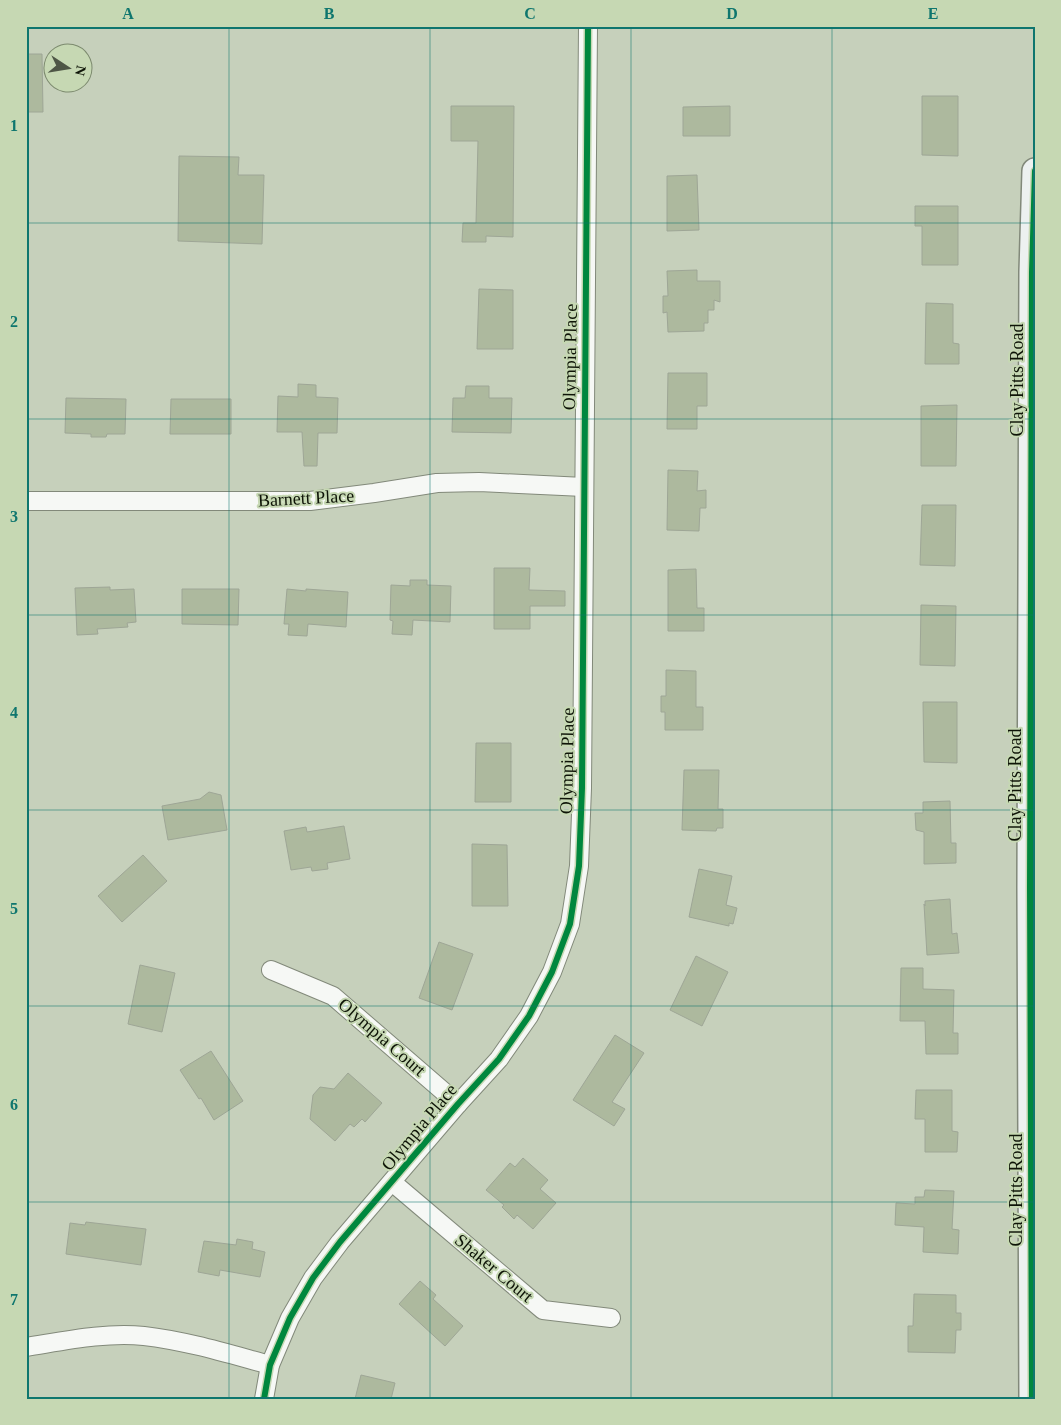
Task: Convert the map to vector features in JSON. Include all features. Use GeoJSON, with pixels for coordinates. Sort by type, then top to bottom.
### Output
{"type":"FeatureCollection","features":[{"type":"Feature","properties":{"kind":"street","name":"Olympia Place"},"geometry":{"type":"LineString","coordinates":[[264,1399],[270,1365],[290,1318],[313,1278],[340,1242],[499,1059],[529,1016],[552,972],[570,924],[579,866],[581,818],[588,26]]}},
{"type":"Feature","properties":{"kind":"street","name":"Clay Pitts Road"},"geometry":{"type":"LineString","coordinates":[[1032,1399],[1033,1084],[1030,887],[1030,640],[1032,272],[1035,171]]}},
{"type":"Feature","properties":{"kind":"street","name":"Barnett Place"},"geometry":{"type":"LineString","coordinates":[[26,501],[310,501],[436,483],[479,482],[584,487]]}},
{"type":"Feature","properties":{"kind":"street","name":"Olympia Court"},"geometry":{"type":"LineString","coordinates":[[271,970],[334,996],[458,1104]]}},
{"type":"Feature","properties":{"kind":"street","name":"Shaker Court"},"geometry":{"type":"LineString","coordinates":[[392,1182],[542,1310],[611,1318]]}},
{"type":"Feature","properties":{"kind":"street"},"geometry":{"type":"LineString","coordinates":[[26,1347],[94,1336],[143,1336],[190,1344],[270,1365]]}},
{"type":"Feature","properties":{"kind":"building"},"geometry":{"type":"Polygon","coordinates":[[[26,54],[42,54],[43,112],[26,112],[26,54]]]}},
{"type":"Feature","properties":{"kind":"building"},"geometry":{"type":"Polygon","coordinates":[[[922,96],[958,96],[958,156],[922,155],[922,96]]]}},
{"type":"Feature","properties":{"kind":"building"},"geometry":{"type":"Polygon","coordinates":[[[451,106],[514,106],[513,237],[486,236],[486,242],[462,242],[463,223],[476,223],[478,141],[451,141],[451,106]]]}},
{"type":"Feature","properties":{"kind":"building"},"geometry":{"type":"Polygon","coordinates":[[[730,106],[730,136],[683,136],[683,107],[730,106]]]}},
{"type":"Feature","properties":{"kind":"building"},"geometry":{"type":"Polygon","coordinates":[[[179,156],[239,157],[238,175],[264,175],[262,244],[178,241],[179,156]]]}},
{"type":"Feature","properties":{"kind":"building"},"geometry":{"type":"Polygon","coordinates":[[[697,175],[699,230],[667,231],[667,176],[697,175]]]}},
{"type":"Feature","properties":{"kind":"building"},"geometry":{"type":"Polygon","coordinates":[[[915,206],[958,206],[958,265],[922,265],[922,226],[915,226],[915,206]]]}},
{"type":"Feature","properties":{"kind":"building"},"geometry":{"type":"Polygon","coordinates":[[[697,270],[697,281],[720,281],[720,302],[714,300],[714,310],[708,310],[708,323],[704,323],[704,331],[668,332],[667,312],[663,313],[663,296],[668,296],[667,271],[697,270]]]}},
{"type":"Feature","properties":{"kind":"building"},"geometry":{"type":"Polygon","coordinates":[[[479,289],[513,290],[513,349],[477,349],[479,289]]]}},
{"type":"Feature","properties":{"kind":"building"},"geometry":{"type":"Polygon","coordinates":[[[926,303],[953,304],[953,343],[959,344],[959,364],[925,364],[926,303]]]}},
{"type":"Feature","properties":{"kind":"building"},"geometry":{"type":"Polygon","coordinates":[[[668,373],[707,373],[707,406],[697,406],[697,429],[667,429],[668,373]]]}},
{"type":"Feature","properties":{"kind":"building"},"geometry":{"type":"Polygon","coordinates":[[[298,384],[316,385],[316,397],[338,398],[337,433],[318,433],[317,466],[304,466],[302,432],[277,432],[278,396],[298,397],[298,384]]]}},
{"type":"Feature","properties":{"kind":"building"},"geometry":{"type":"Polygon","coordinates":[[[466,386],[489,386],[489,398],[512,398],[511,433],[452,432],[453,398],[465,398],[466,386]]]}},
{"type":"Feature","properties":{"kind":"building"},"geometry":{"type":"Polygon","coordinates":[[[66,398],[126,399],[125,434],[107,434],[106,437],[91,437],[91,434],[65,433],[66,398]]]}},
{"type":"Feature","properties":{"kind":"building"},"geometry":{"type":"Polygon","coordinates":[[[171,399],[231,399],[231,434],[170,434],[171,399]]]}},
{"type":"Feature","properties":{"kind":"building"},"geometry":{"type":"Polygon","coordinates":[[[957,405],[956,466],[921,466],[921,406],[957,405]]]}},
{"type":"Feature","properties":{"kind":"building"},"geometry":{"type":"Polygon","coordinates":[[[668,470],[698,471],[697,491],[706,490],[706,508],[700,508],[699,531],[667,530],[668,470]]]}},
{"type":"Feature","properties":{"kind":"building"},"geometry":{"type":"Polygon","coordinates":[[[922,505],[956,505],[955,566],[920,565],[922,505]]]}},
{"type":"Feature","properties":{"kind":"building"},"geometry":{"type":"Polygon","coordinates":[[[494,568],[530,568],[529,590],[565,591],[565,606],[530,606],[530,629],[494,629],[494,568]]]}},
{"type":"Feature","properties":{"kind":"building"},"geometry":{"type":"Polygon","coordinates":[[[696,569],[697,608],[704,608],[704,631],[668,631],[668,570],[696,569]]]}},
{"type":"Feature","properties":{"kind":"building"},"geometry":{"type":"Polygon","coordinates":[[[410,580],[427,580],[427,585],[451,586],[450,622],[413,620],[412,635],[392,634],[393,621],[390,620],[391,585],[410,586],[410,580]]]}},
{"type":"Feature","properties":{"kind":"building"},"geometry":{"type":"Polygon","coordinates":[[[110,587],[110,590],[134,589],[136,622],[127,623],[128,627],[97,629],[98,634],[77,635],[75,588],[110,587]]]}},
{"type":"Feature","properties":{"kind":"building"},"geometry":{"type":"Polygon","coordinates":[[[182,589],[239,589],[238,625],[182,624],[182,589]]]}},
{"type":"Feature","properties":{"kind":"building"},"geometry":{"type":"Polygon","coordinates":[[[287,589],[348,592],[346,627],[308,624],[307,636],[288,635],[289,624],[284,624],[287,589]]]}},
{"type":"Feature","properties":{"kind":"building"},"geometry":{"type":"Polygon","coordinates":[[[921,605],[956,606],[955,666],[920,665],[921,605]]]}},
{"type":"Feature","properties":{"kind":"building"},"geometry":{"type":"Polygon","coordinates":[[[666,670],[696,671],[696,707],[703,707],[703,730],[665,730],[665,712],[661,712],[661,696],[666,696],[666,670]]]}},
{"type":"Feature","properties":{"kind":"building"},"geometry":{"type":"Polygon","coordinates":[[[923,702],[957,702],[957,763],[924,762],[923,702]]]}},
{"type":"Feature","properties":{"kind":"building"},"geometry":{"type":"Polygon","coordinates":[[[476,743],[511,743],[511,802],[475,802],[476,743]]]}},
{"type":"Feature","properties":{"kind":"building"},"geometry":{"type":"Polygon","coordinates":[[[684,770],[719,770],[718,809],[723,809],[723,828],[717,828],[716,831],[682,830],[684,770]]]}},
{"type":"Feature","properties":{"kind":"building"},"geometry":{"type":"Polygon","coordinates":[[[209,792],[221,795],[227,830],[168,840],[162,806],[200,799],[209,792]]]}},
{"type":"Feature","properties":{"kind":"building"},"geometry":{"type":"Polygon","coordinates":[[[950,801],[951,843],[956,843],[956,863],[924,864],[924,832],[916,830],[915,813],[923,813],[923,802],[950,801]]]}},
{"type":"Feature","properties":{"kind":"building"},"geometry":{"type":"Polygon","coordinates":[[[344,826],[350,859],[327,863],[328,869],[312,871],[311,867],[291,870],[284,831],[306,827],[307,832],[344,826]]]}},
{"type":"Feature","properties":{"kind":"building"},"geometry":{"type":"Polygon","coordinates":[[[472,844],[507,845],[508,906],[472,906],[472,844]]]}},
{"type":"Feature","properties":{"kind":"building"},"geometry":{"type":"Polygon","coordinates":[[[143,855],[167,881],[122,922],[98,896],[143,855]]]}},
{"type":"Feature","properties":{"kind":"building"},"geometry":{"type":"Polygon","coordinates":[[[699,869],[732,876],[726,905],[737,908],[733,924],[729,923],[729,926],[689,917],[699,869]]]}},
{"type":"Feature","properties":{"kind":"building"},"geometry":{"type":"Polygon","coordinates":[[[950,899],[952,934],[957,933],[959,953],[927,955],[925,901],[950,899]]]}},
{"type":"Feature","properties":{"kind":"building"},"geometry":{"type":"Polygon","coordinates":[[[439,942],[473,954],[452,1010],[419,998],[439,942]]]}},
{"type":"Feature","properties":{"kind":"building"},"geometry":{"type":"Polygon","coordinates":[[[696,956],[728,972],[702,1026],[670,1010],[696,956]]]}},
{"type":"Feature","properties":{"kind":"building"},"geometry":{"type":"Polygon","coordinates":[[[140,965],[175,973],[162,1032],[128,1024],[140,965]]]}},
{"type":"Feature","properties":{"kind":"building"},"geometry":{"type":"Polygon","coordinates":[[[901,968],[923,968],[923,989],[954,990],[953,1033],[958,1033],[958,1054],[926,1054],[925,1021],[900,1021],[901,968]]]}},
{"type":"Feature","properties":{"kind":"building"},"geometry":{"type":"Polygon","coordinates":[[[615,1035],[644,1053],[612,1102],[625,1109],[614,1126],[573,1100],[615,1035]]]}},
{"type":"Feature","properties":{"kind":"building"},"geometry":{"type":"Polygon","coordinates":[[[211,1051],[243,1101],[214,1120],[201,1098],[199,1099],[180,1070],[211,1051]]]}},
{"type":"Feature","properties":{"kind":"building"},"geometry":{"type":"Polygon","coordinates":[[[348,1073],[382,1103],[365,1122],[362,1119],[354,1127],[350,1124],[335,1141],[310,1119],[313,1095],[320,1087],[334,1089],[348,1073]]]}},
{"type":"Feature","properties":{"kind":"building"},"geometry":{"type":"Polygon","coordinates":[[[916,1090],[952,1090],[952,1131],[958,1132],[957,1152],[925,1152],[925,1119],[915,1119],[916,1090]]]}},
{"type":"Feature","properties":{"kind":"building"},"geometry":{"type":"Polygon","coordinates":[[[523,1158],[548,1180],[540,1189],[556,1203],[533,1229],[517,1215],[514,1219],[502,1207],[504,1205],[486,1190],[510,1163],[515,1167],[523,1158]]]}},
{"type":"Feature","properties":{"kind":"building"},"geometry":{"type":"Polygon","coordinates":[[[925,1190],[954,1191],[952,1229],[959,1230],[958,1254],[923,1252],[924,1227],[895,1225],[896,1203],[915,1204],[915,1197],[924,1197],[925,1190]]]}},
{"type":"Feature","properties":{"kind":"building"},"geometry":{"type":"Polygon","coordinates":[[[86,1222],[146,1229],[141,1265],[66,1254],[70,1223],[85,1225],[86,1222]]]}},
{"type":"Feature","properties":{"kind":"building"},"geometry":{"type":"Polygon","coordinates":[[[237,1239],[253,1242],[252,1249],[265,1252],[260,1277],[220,1270],[219,1276],[198,1272],[204,1241],[236,1245],[237,1239]]]}},
{"type":"Feature","properties":{"kind":"building"},"geometry":{"type":"Polygon","coordinates":[[[420,1281],[436,1295],[433,1299],[463,1326],[445,1346],[399,1304],[420,1281]]]}},
{"type":"Feature","properties":{"kind":"building"},"geometry":{"type":"Polygon","coordinates":[[[914,1294],[956,1295],[956,1313],[961,1313],[961,1330],[956,1330],[955,1353],[908,1352],[908,1326],[913,1326],[914,1294]]]}},
{"type":"Feature","properties":{"kind":"building"},"geometry":{"type":"Polygon","coordinates":[[[361,1375],[395,1383],[391,1399],[355,1399],[361,1375]]]}},
{"type":"Feature","properties":{"kind":"cycle path"},"geometry":{"type":"LineString","coordinates":[[264,1399],[270,1365],[290,1318],[313,1278],[340,1242],[499,1059],[529,1016],[552,972],[570,924],[579,866],[582,788],[588,26]]}},
{"type":"Feature","properties":{"kind":"cycle path"},"geometry":{"type":"LineString","coordinates":[[1032,1399],[1030,887],[1032,272],[1035,171]]}}]}
